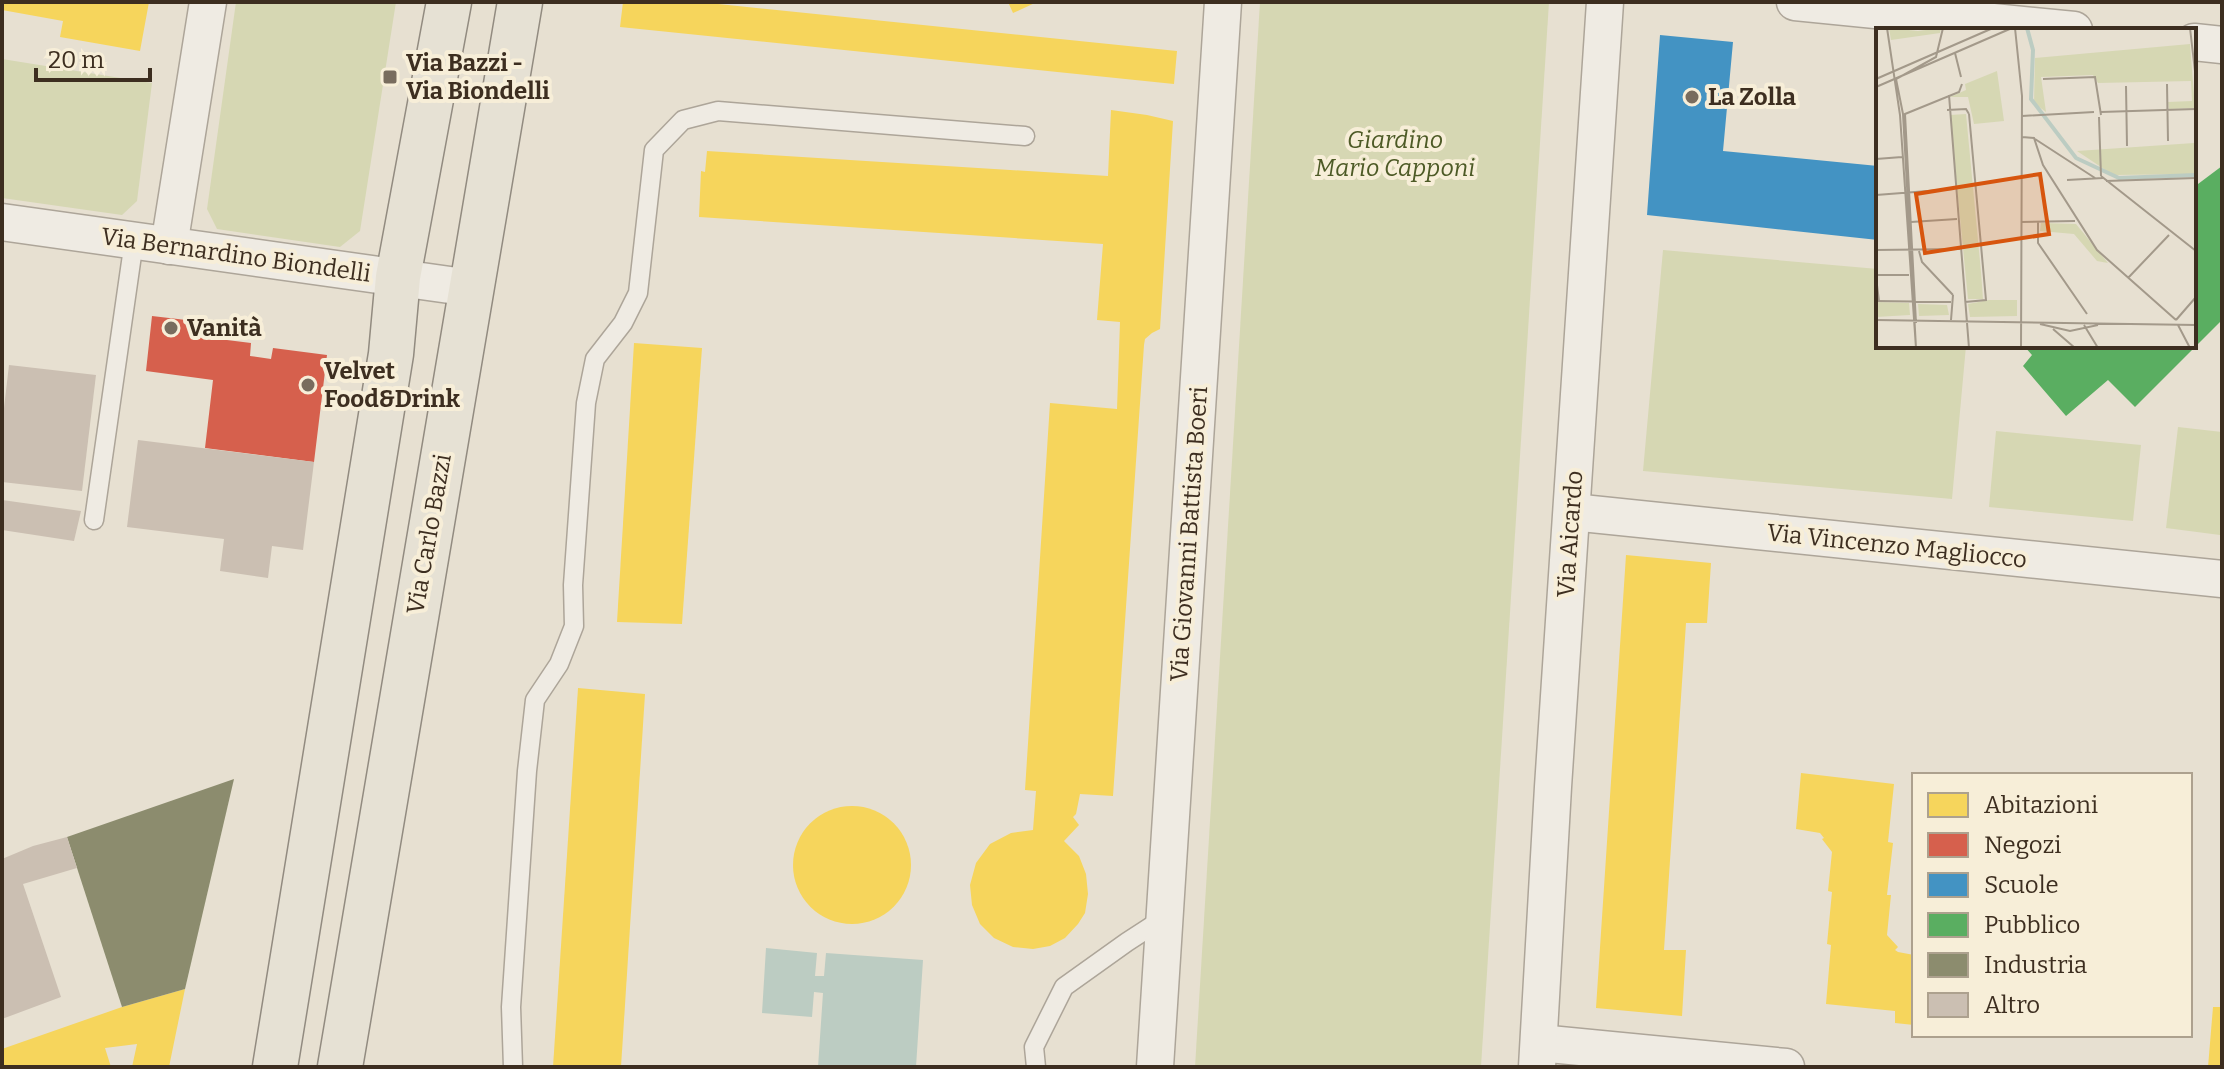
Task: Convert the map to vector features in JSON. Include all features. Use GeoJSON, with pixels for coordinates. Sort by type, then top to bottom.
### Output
{"type":"FeatureCollection","features":[{"type":"Feature","properties":{"kind":"main road"},"geometry":{"type":"LineString","coordinates":[[275,1067],[389,370],[398,277],[449,2]]}},
{"type":"Feature","properties":{"kind":"main road","name":"Via Carlo Bazzi"},"geometry":{"type":"LineString","coordinates":[[340,1067],[520,2]]}},
{"type":"Feature","properties":{"kind":"street"},"geometry":{"type":"LineString","coordinates":[[169,246],[208,2]]}},
{"type":"Feature","properties":{"kind":"street","name":"Via Giovanni Battista Boeri"},"geometry":{"type":"LineString","coordinates":[[1155,1067],[1223,2]]}},
{"type":"Feature","properties":{"kind":"street","name":"Via Aicardo"},"geometry":{"type":"LineString","coordinates":[[1538,1055],[1605,2]]}},
{"type":"Feature","properties":{"kind":"street"},"geometry":{"type":"LineString","coordinates":[[1795,2],[2054,28]]}},
{"type":"Feature","properties":{"kind":"street"},"geometry":{"type":"LineString","coordinates":[[2196,42],[2222,45]]}},
{"type":"Feature","properties":{"kind":"street","name":"Via Bernardino Biondelli"},"geometry":{"type":"LineString","coordinates":[[2,222],[471,288]]}},
{"type":"Feature","properties":{"kind":"street","name":"Via Vincenzo Magliocco"},"geometry":{"type":"LineString","coordinates":[[1572,512],[2222,579]]}},
{"type":"Feature","properties":{"kind":"street"},"geometry":{"type":"LineString","coordinates":[[1538,1055],[1786,1067]]}},
{"type":"Feature","properties":{"kind":"lane"},"geometry":{"type":"LineString","coordinates":[[513,1067],[511,1007],[527,771],[535,700],[559,664],[574,626],[573,585],[586,403],[595,359],[623,323],[638,293],[654,150],[683,120],[718,111],[1025,136]]}},
{"type":"Feature","properties":{"kind":"lane"},"geometry":{"type":"LineString","coordinates":[[94,520],[134,241]]}},
{"type":"Feature","properties":{"kind":"lane"},"geometry":{"type":"LineString","coordinates":[[1036,1067],[1034,1047],[1064,987],[1164,918]]}},
{"type":"Feature","properties":{"kind":"green space"},"geometry":{"type":"Polygon","coordinates":[[[236,2],[396,2],[360,231],[340,247],[217,229],[207,209],[236,2]]]}},
{"type":"Feature","properties":{"kind":"green space","name":"Giardino Mario Capponi"},"geometry":{"type":"Polygon","coordinates":[[[1260,2],[1549,2],[1481,1067],[1195,1067],[1260,2]]]}},
{"type":"Feature","properties":{"kind":"green space"},"geometry":{"type":"Polygon","coordinates":[[[2,59],[152,83],[137,201],[122,215],[2,198],[2,59]]]}},
{"type":"Feature","properties":{"kind":"green space"},"geometry":{"type":"Polygon","coordinates":[[[1663,250],[1876,269],[1876,348],[1966,348],[1952,499],[1643,471],[1663,250]]]}},
{"type":"Feature","properties":{"kind":"green space"},"geometry":{"type":"Polygon","coordinates":[[[2178,427],[2222,432],[2220,535],[2166,528],[2178,427]]]}},
{"type":"Feature","properties":{"kind":"green space"},"geometry":{"type":"Polygon","coordinates":[[[1996,431],[2141,445],[2133,521],[1989,507],[1996,431]]]}},
{"type":"Feature","properties":{"kind":"shaded area"},"geometry":{"type":"Polygon","coordinates":[[[766,948],[817,953],[815,976],[824,976],[826,953],[923,960],[916,1067],[818,1067],[823,993],[814,992],[812,1017],[762,1013],[766,948]]]}},
{"type":"Feature","properties":{"kind":"building: Abitazioni"},"geometry":{"type":"Polygon","coordinates":[[[2,2],[149,2],[140,51],[60,37],[63,21],[2,10],[2,2]]]}},
{"type":"Feature","properties":{"kind":"building: Abitazioni"},"geometry":{"type":"Polygon","coordinates":[[[623,2],[699,2],[1177,51],[1174,84],[620,27],[623,2]]]}},
{"type":"Feature","properties":{"kind":"building: Abitazioni"},"geometry":{"type":"Polygon","coordinates":[[[1008,2],[1037,2],[1013,13],[1008,2]]]}},
{"type":"Feature","properties":{"kind":"building: Abitazioni"},"geometry":{"type":"Polygon","coordinates":[[[1111,110],[1173,121],[1160,329],[1145,339],[1144,345],[1113,796],[1080,794],[1073,817],[1079,825],[1064,841],[1079,856],[1086,874],[1088,894],[1085,913],[1078,924],[1065,938],[1050,946],[1033,949],[1013,947],[994,938],[980,924],[972,905],[970,885],[976,863],[990,844],[1011,833],[1033,830],[1036,791],[1025,790],[1050,403],[1117,409],[1120,322],[1097,320],[1103,244],[699,217],[701,171],[705,172],[707,151],[1108,176],[1111,110]]]}},
{"type":"Feature","properties":{"kind":"building: Abitazioni"},"geometry":{"type":"Polygon","coordinates":[[[634,343],[702,348],[682,624],[617,622],[634,343]]]}},
{"type":"Feature","properties":{"kind":"building: Abitazioni"},"geometry":{"type":"Polygon","coordinates":[[[1626,555],[1711,563],[1707,623],[1686,623],[1664,950],[1686,950],[1682,1016],[1596,1008],[1626,555]]]}},
{"type":"Feature","properties":{"kind":"building: Abitazioni"},"geometry":{"type":"Polygon","coordinates":[[[578,688],[645,694],[621,1067],[553,1067],[578,688]]]}},
{"type":"Feature","properties":{"kind":"building: Abitazioni"},"geometry":{"type":"Polygon","coordinates":[[[1801,773],[1894,784],[1888,842],[1893,843],[1887,895],[1891,895],[1887,935],[1898,947],[1895,950],[1912,955],[1912,1025],[1895,1023],[1895,1011],[1826,1004],[1831,945],[1827,944],[1832,852],[1820,833],[1796,829],[1801,773]]]}},
{"type":"Feature","properties":{"kind":"building: Abitazioni"},"geometry":{"type":"Polygon","coordinates":[[[852,806],[875,810],[894,823],[907,842],[911,865],[907,888],[894,907],[875,920],[852,924],[829,920],[810,907],[797,888],[793,865],[797,842],[810,823],[829,810],[852,806]]]}},
{"type":"Feature","properties":{"kind":"building: Abitazioni"},"geometry":{"type":"Polygon","coordinates":[[[185,989],[169,1067],[132,1067],[137,1044],[105,1048],[111,1067],[2,1067],[2,1049],[122,1007],[185,989]]]}},
{"type":"Feature","properties":{"kind":"building: Abitazioni"},"geometry":{"type":"Polygon","coordinates":[[[2213,1007],[2222,1007],[2222,1067],[2208,1067],[2213,1007]]]}},
{"type":"Feature","properties":{"kind":"building: Negozi"},"geometry":{"type":"Polygon","coordinates":[[[152,316],[229,325],[227,340],[251,343],[250,356],[271,359],[273,348],[327,355],[314,462],[205,448],[213,380],[146,371],[152,316]]]}},
{"type":"Feature","properties":{"kind":"building: Scuole","name":"La Zolla"},"geometry":{"type":"Polygon","coordinates":[[[1660,35],[1733,42],[1723,151],[1876,166],[1876,240],[1647,215],[1660,35]]]}},
{"type":"Feature","properties":{"kind":"building: Pubblico"},"geometry":{"type":"Polygon","coordinates":[[[2222,166],[2222,320],[2196,346],[2196,186],[2222,166]]]}},
{"type":"Feature","properties":{"kind":"building: Pubblico"},"geometry":{"type":"Polygon","coordinates":[[[2026,348],[2194,348],[2135,407],[2108,380],[2066,416],[2023,366],[2032,355],[2026,348]]]}},
{"type":"Feature","properties":{"kind":"building: Industria"},"geometry":{"type":"Polygon","coordinates":[[[234,779],[185,989],[122,1007],[67,837],[234,779]]]}},
{"type":"Feature","properties":{"kind":"building: Altro"},"geometry":{"type":"Polygon","coordinates":[[[9,365],[96,375],[82,491],[2,482],[2,425],[9,365]]]}},
{"type":"Feature","properties":{"kind":"building: Altro"},"geometry":{"type":"Polygon","coordinates":[[[138,440],[314,462],[303,550],[272,546],[268,578],[220,571],[224,539],[127,527],[138,440]]]}},
{"type":"Feature","properties":{"kind":"building: Altro"},"geometry":{"type":"Polygon","coordinates":[[[2,500],[81,511],[74,541],[2,530],[2,500]]]}},
{"type":"Feature","properties":{"kind":"building: Altro"},"geometry":{"type":"Polygon","coordinates":[[[67,837],[77,868],[23,884],[61,997],[2,1019],[2,859],[67,837]]]}},
{"type":"Feature","properties":{"kind":"place","name":"Via Bazzi - Via Biondelli"},"geometry":{"type":"Point","coordinates":[390,77]}},
{"type":"Feature","properties":{"kind":"place","name":"La Zolla"},"geometry":{"type":"Point","coordinates":[1692,97]}},
{"type":"Feature","properties":{"kind":"place","name":"Vanità"},"geometry":{"type":"Point","coordinates":[171,328]}},
{"type":"Feature","properties":{"kind":"place","name":"Velvet Food&Drink"},"geometry":{"type":"Point","coordinates":[308,385]}}]}
